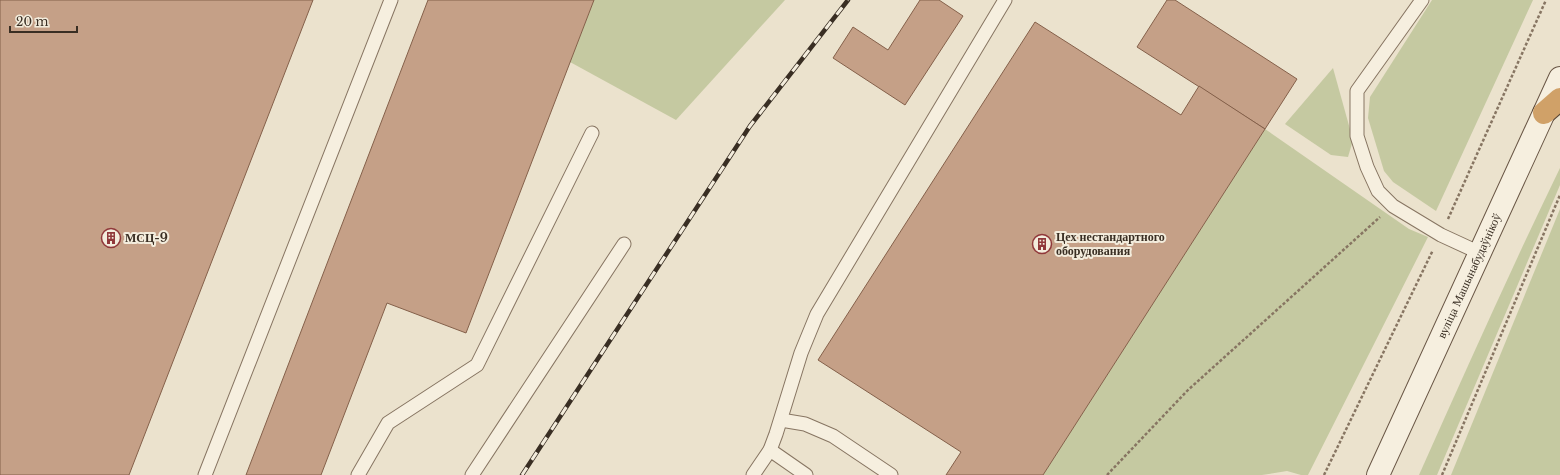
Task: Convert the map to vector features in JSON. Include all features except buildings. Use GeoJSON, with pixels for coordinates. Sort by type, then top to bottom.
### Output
{"type":"FeatureCollection","features":[{"type":"Feature","properties":{"kind":"highway"},"geometry":{"type":"LineString","coordinates":[[1544,113],[1560,99]]}},
{"type":"Feature","properties":{"kind":"main road","name":"вуліца Машынабудаўнікоў"},"geometry":{"type":"LineString","coordinates":[[1378,475],[1560,78]]}},
{"type":"Feature","properties":{"kind":"lane"},"geometry":{"type":"LineString","coordinates":[[205,475],[391,0]]}},
{"type":"Feature","properties":{"kind":"lane"},"geometry":{"type":"LineString","coordinates":[[753,475],[770,450],[782,420],[801,353],[816,314],[1005,0]]}},
{"type":"Feature","properties":{"kind":"lane"},"geometry":{"type":"LineString","coordinates":[[1422,0],[1357,91],[1357,136],[1367,167],[1378,192],[1393,206],[1441,235],[1480,253]]}},
{"type":"Feature","properties":{"kind":"lane"},"geometry":{"type":"LineString","coordinates":[[358,475],[388,423],[477,365],[592,133]]}},
{"type":"Feature","properties":{"kind":"lane"},"geometry":{"type":"LineString","coordinates":[[472,475],[624,244]]}},
{"type":"Feature","properties":{"kind":"lane"},"geometry":{"type":"LineString","coordinates":[[782,420],[805,424],[834,436],[891,475]]}},
{"type":"Feature","properties":{"kind":"lane"},"geometry":{"type":"LineString","coordinates":[[770,450],[806,475]]}},
{"type":"Feature","properties":{"kind":"path"},"geometry":{"type":"LineString","coordinates":[[1442,475],[1560,195]]}},
{"type":"Feature","properties":{"kind":"path"},"geometry":{"type":"LineString","coordinates":[[1107,475],[1188,390],[1393,206]]}},
{"type":"Feature","properties":{"kind":"green space"},"geometry":{"type":"Polygon","coordinates":[[[594,0],[785,0],[676,120],[570,62],[594,0]]]}},
{"type":"Feature","properties":{"kind":"green space"},"geometry":{"type":"Polygon","coordinates":[[[1432,0],[1533,0],[1436,211],[1393,182],[1384,171],[1368,118],[1370,97],[1432,0]]]}},
{"type":"Feature","properties":{"kind":"green space"},"geometry":{"type":"Polygon","coordinates":[[[1333,68],[1353,140],[1348,157],[1331,155],[1285,124],[1333,68]]]}},
{"type":"Feature","properties":{"kind":"green space"},"geometry":{"type":"Polygon","coordinates":[[[1265,129],[1409,229],[1428,237],[1308,475],[1301,475],[1287,471],[1262,475],[1043,475],[1265,129]]]}},
{"type":"Feature","properties":{"kind":"green space"},"geometry":{"type":"Polygon","coordinates":[[[1560,168],[1560,185],[1437,475],[1419,475],[1506,282],[1560,168]]]}},
{"type":"Feature","properties":{"kind":"green space"},"geometry":{"type":"Polygon","coordinates":[[[1560,209],[1560,475],[1451,475],[1560,209]]]}},
{"type":"Feature","properties":{"kind":"railway"},"geometry":{"type":"LineString","coordinates":[[522,475],[750,126],[848,0]]}},
{"type":"Feature","properties":{"kind":"place","name":"МСЦ-9"},"geometry":{"type":"Point","coordinates":[111,238]}},
{"type":"Feature","properties":{"kind":"place","name":"Цех нестандартного оборудования"},"geometry":{"type":"Point","coordinates":[1042,244]}}]}
